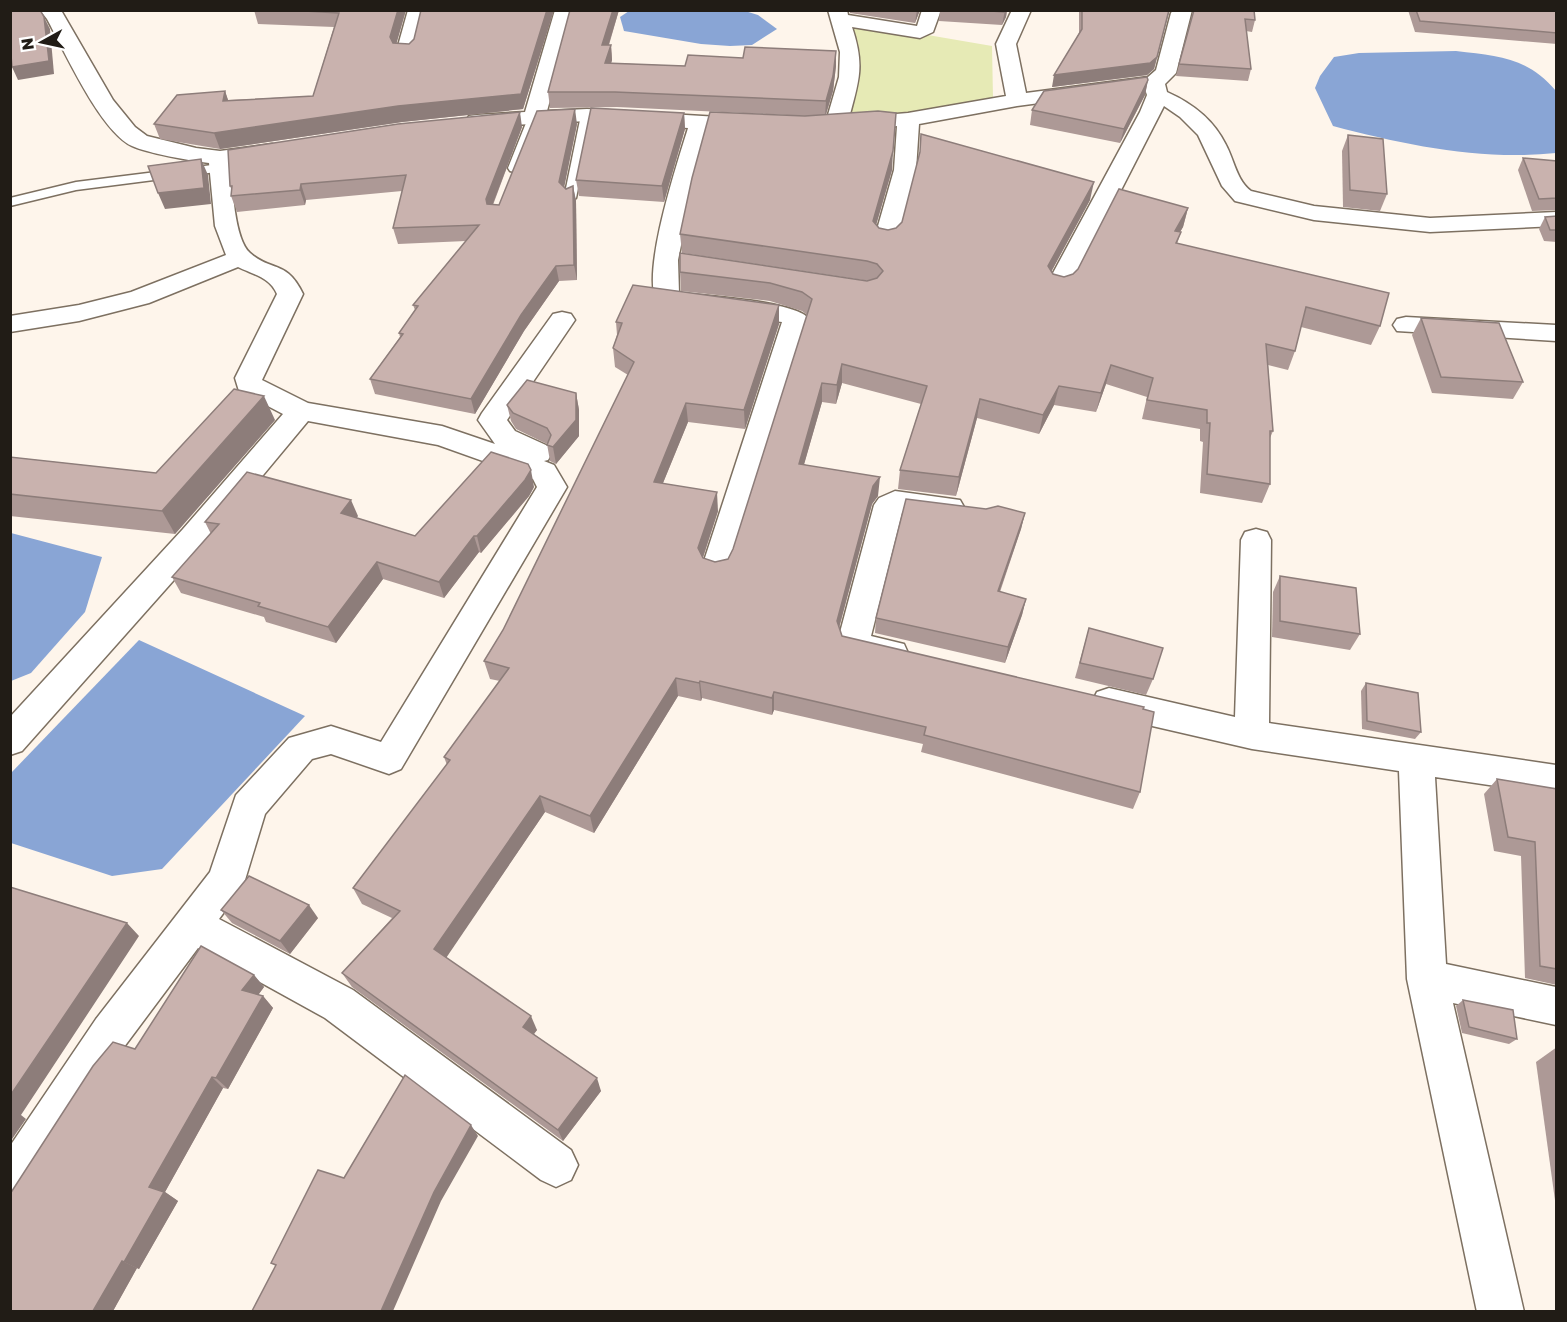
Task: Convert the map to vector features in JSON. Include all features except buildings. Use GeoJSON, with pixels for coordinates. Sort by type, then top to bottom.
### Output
{"type":"FeatureCollection","features":[{"type":"Feature","properties":{"kind":"street"},"geometry":{"type":"LineString","coordinates":[[49,10],[55,16],[110,111],[132,137],[139,141],[220,163],[288,148]]}},
{"type":"Feature","properties":{"kind":"street"},"geometry":{"type":"LineString","coordinates":[[406,53],[418,10]]}},
{"type":"Feature","properties":{"kind":"street"},"geometry":{"type":"LineString","coordinates":[[534,117],[565,10]]}},
{"type":"Feature","properties":{"kind":"street"},"geometry":{"type":"LineString","coordinates":[[836,125],[849,77],[850,52],[838,15],[920,32],[926,28],[932,10]]}},
{"type":"Feature","properties":{"kind":"street"},"geometry":{"type":"LineString","coordinates":[[1017,100],[1006,44],[1022,10]]}},
{"type":"Feature","properties":{"kind":"street"},"geometry":{"type":"LineString","coordinates":[[1059,286],[1151,112],[1155,89],[1166,73],[1183,10]]}},
{"type":"Feature","properties":{"kind":"street"},"geometry":{"type":"LineString","coordinates":[[812,125],[908,119],[1017,100],[1155,89],[1204,127],[1213,139],[1235,189],[1244,196],[1314,213],[1430,225],[1557,219]]}},
{"type":"Feature","properties":{"kind":"street"},"geometry":{"type":"LineString","coordinates":[[459,123],[587,115],[777,125]]}},
{"type":"Feature","properties":{"kind":"street"},"geometry":{"type":"LineString","coordinates":[[886,240],[905,170],[908,119]]}},
{"type":"Feature","properties":{"kind":"street"},"geometry":{"type":"LineString","coordinates":[[700,122],[679,196],[678,262],[667,299],[785,314],[796,319],[717,567]]}},
{"type":"Feature","properties":{"kind":"street"},"geometry":{"type":"LineString","coordinates":[[220,163],[230,244],[240,258],[275,273],[286,282],[290,294],[248,378],[249,385],[302,411],[442,436],[544,472],[552,487]]}},
{"type":"Feature","properties":{"kind":"street"},"geometry":{"type":"LineString","coordinates":[[10,324],[79,313],[140,298],[240,258]]}},
{"type":"Feature","properties":{"kind":"street"},"geometry":{"type":"LineString","coordinates":[[10,1186],[110,1033],[226,880],[249,806],[301,748],[331,740],[389,759],[552,487],[562,464],[505,438],[492,420],[562,320]]}},
{"type":"Feature","properties":{"kind":"street"},"geometry":{"type":"LineString","coordinates":[[1406,325],[1557,333]]}},
{"type":"Feature","properties":{"kind":"street"},"geometry":{"type":"LineString","coordinates":[[10,741],[194,537],[302,411]]}},
{"type":"Feature","properties":{"kind":"street"},"geometry":{"type":"LineString","coordinates":[[918,659],[860,646],[854,640],[889,505],[895,501],[983,512]]}},
{"type":"Feature","properties":{"kind":"street"},"geometry":{"type":"LineString","coordinates":[[1252,735],[1256,540]]}},
{"type":"Feature","properties":{"kind":"street"},"geometry":{"type":"LineString","coordinates":[[1079,696],[1252,735],[1557,780]]}},
{"type":"Feature","properties":{"kind":"street"},"geometry":{"type":"LineString","coordinates":[[1416,759],[1427,979],[1501,1311]]}},
{"type":"Feature","properties":{"kind":"street"},"geometry":{"type":"LineString","coordinates":[[192,924],[339,1004],[556,1165]]}},
{"type":"Feature","properties":{"kind":"street"},"geometry":{"type":"LineString","coordinates":[[1427,979],[1557,1006]]}},
{"type":"Feature","properties":{"kind":"lane"},"geometry":{"type":"LineString","coordinates":[[570,198],[587,115]]}},
{"type":"Feature","properties":{"kind":"lane"},"geometry":{"type":"LineString","coordinates":[[509,182],[534,117]]}},
{"type":"Feature","properties":{"kind":"lane"},"geometry":{"type":"LineString","coordinates":[[10,202],[76,186],[220,163]]}},
{"type":"Feature","properties":{"kind":"green space"},"geometry":{"type":"Polygon","coordinates":[[[846,21],[992,46],[993,98],[889,116],[844,119],[846,21]]]}},
{"type":"Feature","properties":{"kind":"water"},"geometry":{"type":"Polygon","coordinates":[[[629,11],[745,11],[758,15],[777,29],[752,45],[701,44],[624,31],[620,17],[629,11]]]}},
{"type":"Feature","properties":{"kind":"water"},"geometry":{"type":"Polygon","coordinates":[[[1456,51],[1511,60],[1534,71],[1556,91],[1556,153],[1500,155],[1444,150],[1333,126],[1315,88],[1320,76],[1334,57],[1359,53],[1456,51]]]}},
{"type":"Feature","properties":{"kind":"water"},"geometry":{"type":"Polygon","coordinates":[[[11,533],[102,557],[85,612],[31,673],[11,681],[11,533]]]}},
{"type":"Feature","properties":{"kind":"water"},"geometry":{"type":"Polygon","coordinates":[[[139,640],[305,716],[162,869],[112,876],[11,843],[11,773],[139,640]]]}}]}
